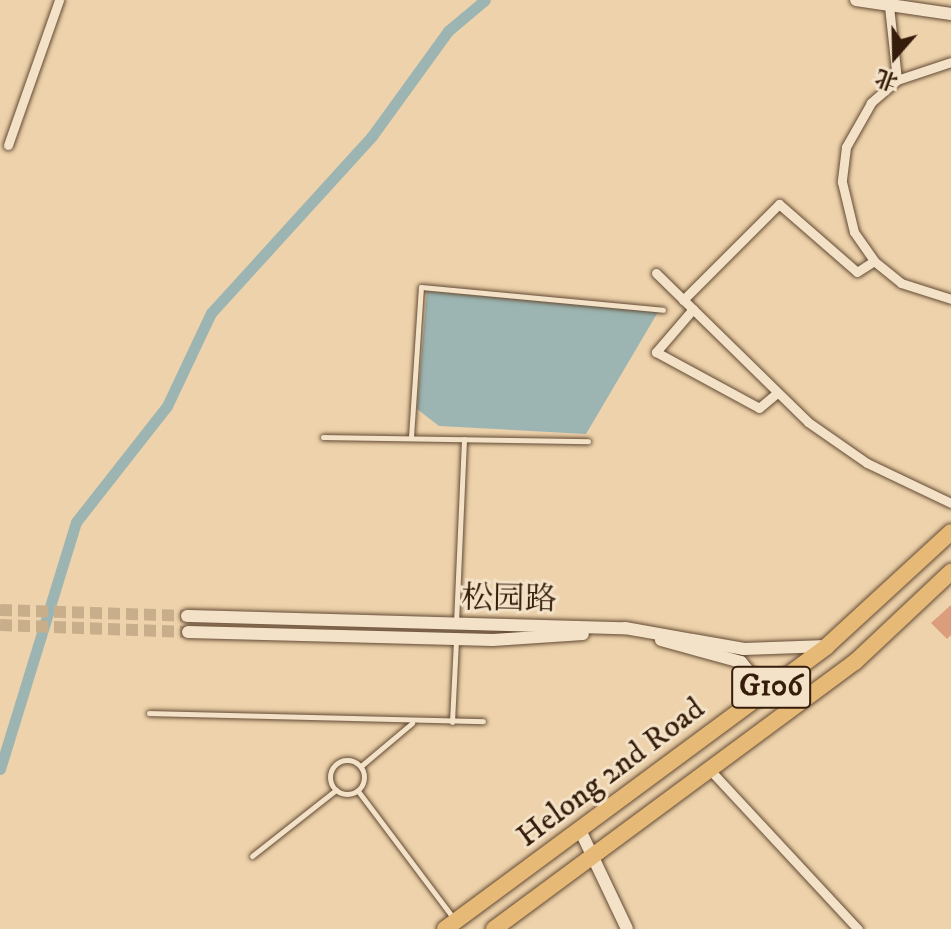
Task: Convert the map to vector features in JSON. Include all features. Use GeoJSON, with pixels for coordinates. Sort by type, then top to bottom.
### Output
{"type":"FeatureCollection","features":[{"type":"Feature","properties":{"kind":"highway","name":"Helong 2nd Road"},"geometry":{"type":"LineString","coordinates":[[450,925],[581,832],[827,646],[951,532]]}},
{"type":"Feature","properties":{"kind":"highway","name":"Helong 2nd Road"},"geometry":{"type":"LineString","coordinates":[[494,929],[855,662],[951,572]]}},
{"type":"Feature","properties":{"kind":"street"},"geometry":{"type":"LineString","coordinates":[[8,145],[59,0]]}},
{"type":"Feature","properties":{"kind":"street"},"geometry":{"type":"LineString","coordinates":[[856,0],[951,14]]}},
{"type":"Feature","properties":{"kind":"street"},"geometry":{"type":"LineString","coordinates":[[889,6],[897,80]]}},
{"type":"Feature","properties":{"kind":"street"},"geometry":{"type":"LineString","coordinates":[[951,62],[897,80],[861,117],[843,165],[847,214],[874,261],[901,283],[951,299]]}},
{"type":"Feature","properties":{"kind":"street"},"geometry":{"type":"LineString","coordinates":[[683,300],[779,204],[857,272],[874,261]]}},
{"type":"Feature","properties":{"kind":"street"},"geometry":{"type":"LineString","coordinates":[[656,273],[777,393],[867,463],[951,503]]}},
{"type":"Feature","properties":{"kind":"street"},"geometry":{"type":"LineString","coordinates":[[693,309],[656,352],[759,408],[777,393]]}},
{"type":"Feature","properties":{"kind":"street","name":"松园路"},"geometry":{"type":"LineString","coordinates":[[187,616],[625,628],[744,649],[827,646]]}},
{"type":"Feature","properties":{"kind":"street","name":"松园路"},"geometry":{"type":"LineString","coordinates":[[188,632],[456,640],[658,640],[741,662],[751,674],[749,703]]}},
{"type":"Feature","properties":{"kind":"street"},"geometry":{"type":"LineString","coordinates":[[711,771],[858,929]]}},
{"type":"Feature","properties":{"kind":"street"},"geometry":{"type":"LineString","coordinates":[[581,832],[596,856],[627,929]]}},
{"type":"Feature","properties":{"kind":"lane"},"geometry":{"type":"LineString","coordinates":[[411,437],[421,287],[663,310]]}},
{"type":"Feature","properties":{"kind":"lane"},"geometry":{"type":"LineString","coordinates":[[323,437],[588,441]]}},
{"type":"Feature","properties":{"kind":"lane"},"geometry":{"type":"LineString","coordinates":[[456,624],[464,439]]}},
{"type":"Feature","properties":{"kind":"lane"},"geometry":{"type":"LineString","coordinates":[[452,722],[456,640]]}},
{"type":"Feature","properties":{"kind":"lane"},"geometry":{"type":"LineString","coordinates":[[149,713],[412,723],[483,721]]}},
{"type":"Feature","properties":{"kind":"lane"},"geometry":{"type":"LineString","coordinates":[[412,723],[361,766],[358,791],[450,925]]}},
{"type":"Feature","properties":{"kind":"lane"},"geometry":{"type":"LineString","coordinates":[[336,790],[330,780],[336,764],[361,766]]}},
{"type":"Feature","properties":{"kind":"lane"},"geometry":{"type":"LineString","coordinates":[[252,856],[336,790],[358,791]]}},
{"type":"Feature","properties":{"kind":"water"},"geometry":{"type":"Polygon","coordinates":[[[427,291],[658,312],[586,434],[439,426],[417,409],[427,291]]]}},
{"type":"Feature","properties":{"kind":"building"},"geometry":{"type":"Polygon","coordinates":[[[951,605],[951,635],[947,639],[931,623],[951,605]]]}},
{"type":"Feature","properties":{"kind":"waterway"},"geometry":{"type":"LineString","coordinates":[[0,769],[76,522],[167,406],[211,313],[372,136],[448,31],[485,0]]}},
{"type":"Feature","properties":{"kind":"tunnel"},"geometry":{"type":"LineString","coordinates":[[0,610],[187,616]]}},
{"type":"Feature","properties":{"kind":"tunnel"},"geometry":{"type":"LineString","coordinates":[[0,625],[188,632]]}}]}
